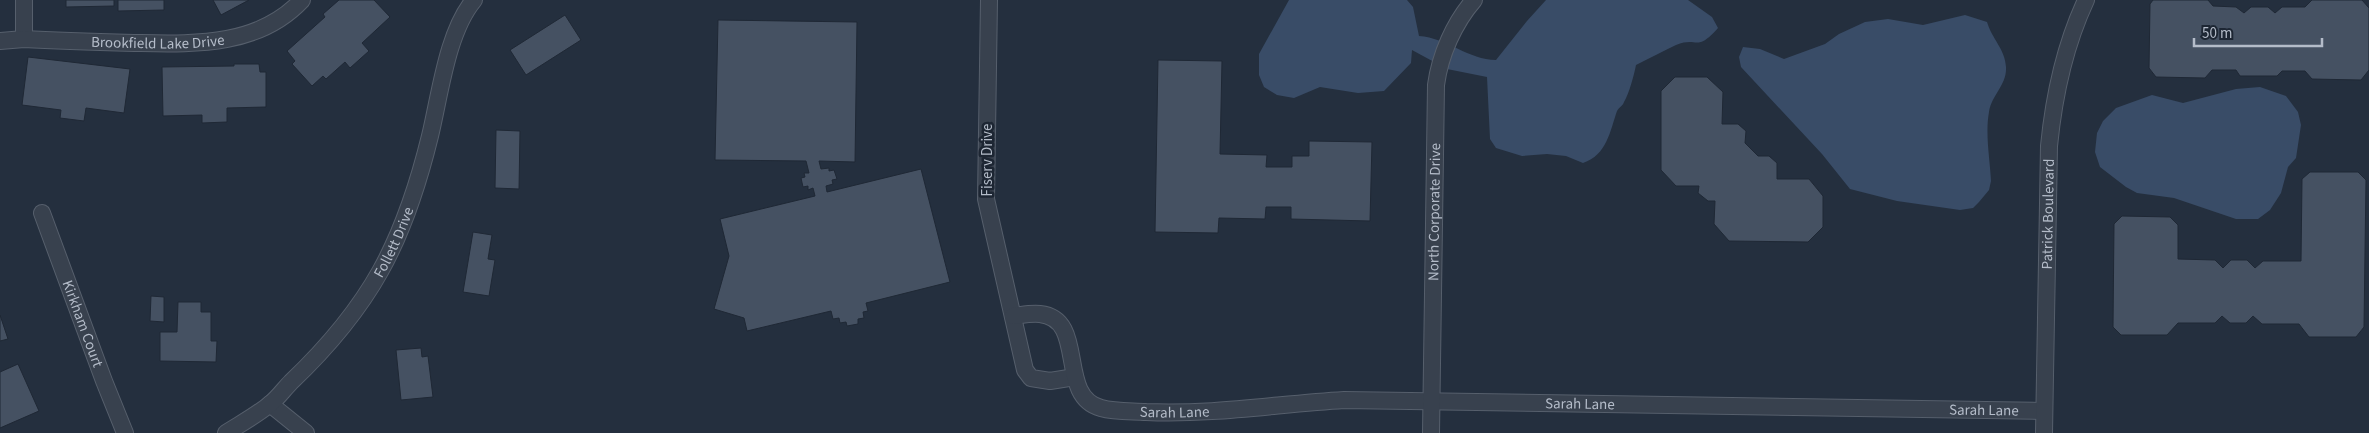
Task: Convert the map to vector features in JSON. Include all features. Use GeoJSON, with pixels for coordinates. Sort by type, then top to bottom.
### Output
{"type":"FeatureCollection","features":[{"type":"Feature","properties":{"kind":"street"},"geometry":{"type":"LineString","coordinates":[[24,0],[24,39]]}},
{"type":"Feature","properties":{"kind":"street","name":"Brookfield Lake Drive"},"geometry":{"type":"LineString","coordinates":[[0,41],[24,39],[171,44],[219,42],[255,32],[277,21],[302,0]]}},
{"type":"Feature","properties":{"kind":"street","name":"Follett Drive"},"geometry":{"type":"LineString","coordinates":[[226,433],[270,404],[320,355],[360,306],[378,279],[394,248],[414,198],[452,46],[468,8],[474,0]]}},
{"type":"Feature","properties":{"kind":"street","name":"Fiserv Drive"},"geometry":{"type":"LineString","coordinates":[[989,0],[986,199],[1025,370],[1031,378],[1050,381],[1075,377]]}},
{"type":"Feature","properties":{"kind":"street","name":"North Corporate Drive"},"geometry":{"type":"LineString","coordinates":[[1431,433],[1438,72],[1450,38],[1467,8],[1474,0]]}},
{"type":"Feature","properties":{"kind":"street","name":"Patrick Boulevard"},"geometry":{"type":"LineString","coordinates":[[2044,433],[2049,146],[2052,107],[2068,42],[2086,0]]}},
{"type":"Feature","properties":{"kind":"street","name":"Kirkham Court"},"geometry":{"type":"LineString","coordinates":[[42,213],[125,433]]}},
{"type":"Feature","properties":{"kind":"street"},"geometry":{"type":"LineString","coordinates":[[1013,316],[1040,314],[1054,319],[1063,328],[1075,377]]}},
{"type":"Feature","properties":{"kind":"street","name":"Sarah Lane"},"geometry":{"type":"LineString","coordinates":[[1075,377],[1083,396],[1090,403],[1100,408],[1116,411],[1172,413],[1221,411],[1344,400],[2044,411]]}},
{"type":"Feature","properties":{"kind":"street"},"geometry":{"type":"LineString","coordinates":[[270,404],[306,433]]}},
{"type":"Feature","properties":{"kind":"water"},"geometry":{"type":"Polygon","coordinates":[[[1289,0],[1407,0],[1413,7],[1419,36],[1439,41],[1477,57],[1496,60],[1546,0],[1688,0],[1712,17],[1718,28],[1711,36],[1701,42],[1676,45],[1636,65],[1628,94],[1623,105],[1617,111],[1606,142],[1597,154],[1583,163],[1566,156],[1547,154],[1522,156],[1496,148],[1490,139],[1487,77],[1447,69],[1412,50],[1411,63],[1384,91],[1358,93],[1320,87],[1294,98],[1277,95],[1264,87],[1259,75],[1259,54],[1289,0]]]}},
{"type":"Feature","properties":{"kind":"water"},"geometry":{"type":"Polygon","coordinates":[[[1965,15],[1987,22],[2001,49],[2006,67],[2004,79],[1989,112],[1988,138],[1991,181],[1989,190],[1973,208],[1960,210],[1897,201],[1850,189],[1822,154],[1741,67],[1739,57],[1743,47],[1760,49],[1784,59],[1825,44],[1839,34],[1865,22],[1888,19],[1923,25],[1965,15]]]}},
{"type":"Feature","properties":{"kind":"water"},"geometry":{"type":"Polygon","coordinates":[[[2260,87],[2286,96],[2298,112],[2301,125],[2296,158],[2288,167],[2281,193],[2270,210],[2258,219],[2236,219],[2174,198],[2137,193],[2100,167],[2095,152],[2097,133],[2103,121],[2116,108],[2152,95],[2183,103],[2236,89],[2260,87]]]}},
{"type":"Feature","properties":{"kind":"building"},"geometry":{"type":"Polygon","coordinates":[[[66,0],[114,0],[114,6],[66,7],[66,0]]]}},
{"type":"Feature","properties":{"kind":"building"},"geometry":{"type":"Polygon","coordinates":[[[118,0],[164,0],[164,10],[118,11],[118,0]]]}},
{"type":"Feature","properties":{"kind":"building"},"geometry":{"type":"Polygon","coordinates":[[[213,0],[249,0],[221,15],[213,0]]]}},
{"type":"Feature","properties":{"kind":"building"},"geometry":{"type":"Polygon","coordinates":[[[339,0],[374,0],[390,17],[362,43],[369,51],[350,68],[345,62],[326,79],[323,76],[312,86],[292,64],[295,61],[287,51],[325,17],[323,14],[339,0]]]}},
{"type":"Feature","properties":{"kind":"building"},"geometry":{"type":"Polygon","coordinates":[[[2153,0],[2208,0],[2213,6],[2236,7],[2244,13],[2251,7],[2268,7],[2275,13],[2282,7],[2305,7],[2312,0],[2362,0],[2369,8],[2369,70],[2361,80],[2312,79],[2305,71],[2282,71],[2277,76],[2240,76],[2236,70],[2212,70],[2205,78],[2156,77],[2149,68],[2150,4],[2153,0]]]}},
{"type":"Feature","properties":{"kind":"building"},"geometry":{"type":"Polygon","coordinates":[[[565,15],[581,40],[526,75],[510,50],[565,15]]]}},
{"type":"Feature","properties":{"kind":"building"},"geometry":{"type":"Polygon","coordinates":[[[718,20],[857,22],[855,162],[819,161],[821,169],[829,168],[829,171],[834,170],[837,179],[832,180],[833,184],[826,186],[827,192],[921,169],[950,282],[866,303],[868,311],[863,312],[864,318],[858,319],[858,324],[847,326],[846,322],[840,323],[839,318],[833,319],[831,311],[747,331],[744,318],[714,309],[729,256],[720,219],[815,196],[813,188],[808,190],[808,186],[803,187],[801,178],[805,177],[804,173],[809,173],[806,161],[715,160],[718,20]]]}},
{"type":"Feature","properties":{"kind":"building"},"geometry":{"type":"Polygon","coordinates":[[[28,57],[130,69],[124,113],[86,108],[84,121],[60,118],[61,110],[22,105],[28,57]]]}},
{"type":"Feature","properties":{"kind":"building"},"geometry":{"type":"Polygon","coordinates":[[[1158,60],[1222,61],[1220,154],[1267,155],[1266,167],[1292,167],[1292,156],[1309,156],[1309,141],[1372,142],[1370,221],[1291,219],[1291,207],[1266,207],[1265,219],[1219,218],[1218,233],[1155,232],[1158,60]]]}},
{"type":"Feature","properties":{"kind":"building"},"geometry":{"type":"Polygon","coordinates":[[[234,64],[259,64],[260,72],[266,72],[266,107],[227,108],[227,122],[202,123],[202,115],[163,116],[162,67],[234,66],[234,64]]]}},
{"type":"Feature","properties":{"kind":"building"},"geometry":{"type":"Polygon","coordinates":[[[1675,77],[1707,77],[1723,92],[1722,124],[1738,124],[1746,131],[1745,143],[1758,156],[1769,156],[1777,163],[1777,179],[1809,179],[1823,196],[1823,227],[1808,242],[1729,241],[1714,224],[1715,201],[1708,201],[1698,193],[1699,186],[1676,186],[1661,170],[1661,91],[1675,77]]]}},
{"type":"Feature","properties":{"kind":"building"},"geometry":{"type":"Polygon","coordinates":[[[496,130],[520,131],[519,189],[495,188],[496,130]]]}},
{"type":"Feature","properties":{"kind":"building"},"geometry":{"type":"Polygon","coordinates":[[[2310,172],[2358,172],[2366,180],[2364,327],[2356,337],[2309,337],[2299,324],[2262,324],[2253,316],[2246,323],[2230,323],[2222,316],[2215,323],[2178,323],[2167,335],[2121,335],[2113,327],[2114,224],[2122,216],[2170,217],[2178,225],[2178,259],[2215,260],[2223,268],[2231,260],[2247,260],[2255,268],[2263,261],[2301,261],[2302,179],[2310,172]]]}},
{"type":"Feature","properties":{"kind":"building"},"geometry":{"type":"Polygon","coordinates":[[[473,232],[492,235],[488,259],[495,260],[489,296],[463,292],[473,232]]]}},
{"type":"Feature","properties":{"kind":"building"},"geometry":{"type":"Polygon","coordinates":[[[151,296],[164,297],[164,322],[150,321],[151,296]]]}},
{"type":"Feature","properties":{"kind":"building"},"geometry":{"type":"Polygon","coordinates":[[[178,302],[201,302],[201,312],[211,312],[211,341],[217,341],[216,362],[160,361],[160,332],[177,332],[178,302]]]}},
{"type":"Feature","properties":{"kind":"building"},"geometry":{"type":"Polygon","coordinates":[[[0,315],[8,339],[0,341],[0,315]]]}},
{"type":"Feature","properties":{"kind":"building"},"geometry":{"type":"Polygon","coordinates":[[[421,348],[422,357],[428,356],[433,397],[401,400],[396,350],[421,348]]]}},
{"type":"Feature","properties":{"kind":"building"},"geometry":{"type":"Polygon","coordinates":[[[18,364],[39,411],[0,428],[0,372],[18,364]]]}}]}
